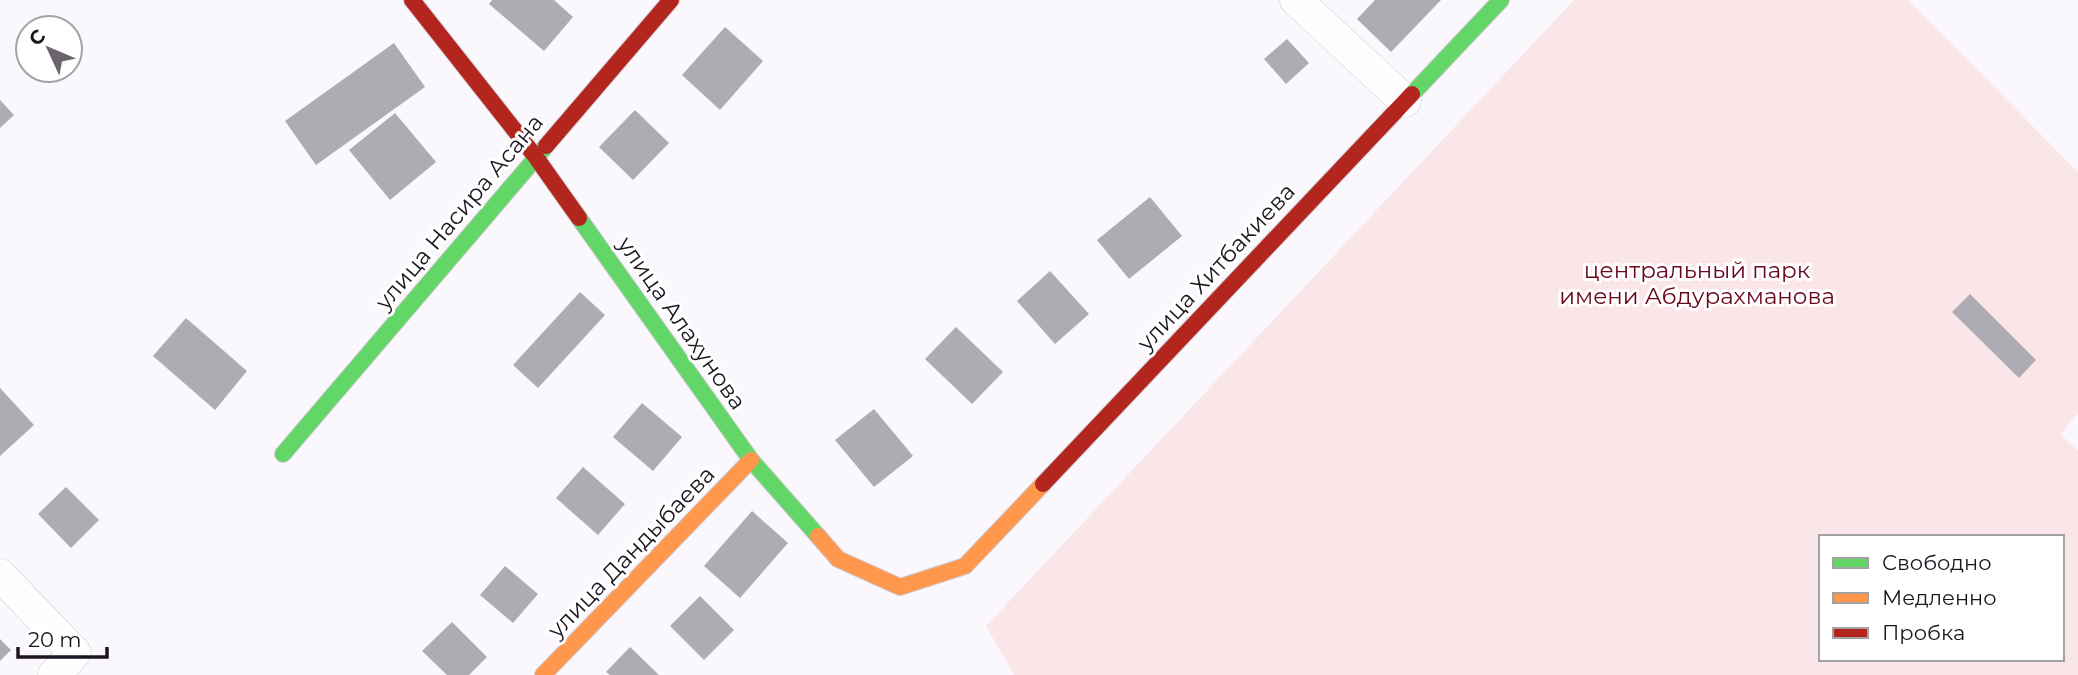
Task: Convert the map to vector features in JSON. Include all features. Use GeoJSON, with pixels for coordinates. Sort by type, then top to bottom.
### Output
{"type":"FeatureCollection","features":[{"type":"Feature","properties":{"kind":"street","name":"улица Алахунова"},"geometry":{"type":"LineString","coordinates":[[412,0],[536,156],[751,460],[838,559],[900,587],[965,566]]}},
{"type":"Feature","properties":{"kind":"street","name":"улица Насира Асана"},"geometry":{"type":"LineString","coordinates":[[283,454],[671,0]]}},
{"type":"Feature","properties":{"kind":"street"},"geometry":{"type":"LineString","coordinates":[[1296,0],[1405,101]]}},
{"type":"Feature","properties":{"kind":"street","name":"улица Хитбакиева"},"geometry":{"type":"LineString","coordinates":[[965,566],[1501,0]]}},
{"type":"Feature","properties":{"kind":"street","name":"улица Дандыбаева"},"geometry":{"type":"LineString","coordinates":[[543,675],[751,460]]}},
{"type":"Feature","properties":{"kind":"street"},"geometry":{"type":"LineString","coordinates":[[0,575],[75,653],[54,675]]}},
{"type":"Feature","properties":{"kind":"green space","name":"центральный парк имени Абдурахманова"},"geometry":{"type":"Polygon","coordinates":[[[1574,0],[1908,0],[2078,172],[2078,414],[2060,434],[2078,451],[2078,675],[1014,675],[986,626],[1574,0]]]}},
{"type":"Feature","properties":{"kind":"building"},"geometry":{"type":"Polygon","coordinates":[[[492,0],[554,0],[573,17],[544,51],[489,4],[492,0]]]}},
{"type":"Feature","properties":{"kind":"building"},"geometry":{"type":"Polygon","coordinates":[[[1375,0],[1441,0],[1391,52],[1357,19],[1375,0]]]}},
{"type":"Feature","properties":{"kind":"building"},"geometry":{"type":"Polygon","coordinates":[[[725,27],[763,61],[720,110],[682,75],[725,27]]]}},
{"type":"Feature","properties":{"kind":"building"},"geometry":{"type":"Polygon","coordinates":[[[1287,39],[1309,63],[1286,84],[1264,59],[1287,39]]]}},
{"type":"Feature","properties":{"kind":"building"},"geometry":{"type":"Polygon","coordinates":[[[394,43],[425,87],[316,165],[285,121],[394,43]]]}},
{"type":"Feature","properties":{"kind":"building"},"geometry":{"type":"Polygon","coordinates":[[[0,100],[14,115],[0,128],[0,100]]]}},
{"type":"Feature","properties":{"kind":"building"},"geometry":{"type":"Polygon","coordinates":[[[635,110],[669,143],[633,180],[599,147],[635,110]]]}},
{"type":"Feature","properties":{"kind":"building"},"geometry":{"type":"Polygon","coordinates":[[[395,113],[436,162],[390,200],[349,150],[395,113]]]}},
{"type":"Feature","properties":{"kind":"building"},"geometry":{"type":"Polygon","coordinates":[[[1150,197],[1182,236],[1129,279],[1097,240],[1150,197]]]}},
{"type":"Feature","properties":{"kind":"building"},"geometry":{"type":"Polygon","coordinates":[[[1050,271],[1089,314],[1055,344],[1017,301],[1050,271]]]}},
{"type":"Feature","properties":{"kind":"building"},"geometry":{"type":"Polygon","coordinates":[[[580,292],[605,315],[538,388],[513,365],[580,292]]]}},
{"type":"Feature","properties":{"kind":"building"},"geometry":{"type":"Polygon","coordinates":[[[1970,294],[2036,360],[2019,378],[1952,312],[1970,294]]]}},
{"type":"Feature","properties":{"kind":"building"},"geometry":{"type":"Polygon","coordinates":[[[186,318],[247,371],[215,410],[153,356],[186,318]]]}},
{"type":"Feature","properties":{"kind":"building"},"geometry":{"type":"Polygon","coordinates":[[[956,327],[1003,372],[972,404],[925,359],[956,327]]]}},
{"type":"Feature","properties":{"kind":"building"},"geometry":{"type":"Polygon","coordinates":[[[0,388],[34,425],[0,456],[0,388]]]}},
{"type":"Feature","properties":{"kind":"building"},"geometry":{"type":"Polygon","coordinates":[[[642,403],[682,437],[653,471],[613,437],[642,403]]]}},
{"type":"Feature","properties":{"kind":"building"},"geometry":{"type":"Polygon","coordinates":[[[874,409],[913,456],[874,487],[835,440],[874,409]]]}},
{"type":"Feature","properties":{"kind":"building"},"geometry":{"type":"Polygon","coordinates":[[[583,467],[625,504],[598,535],[556,498],[583,467]]]}},
{"type":"Feature","properties":{"kind":"building"},"geometry":{"type":"Polygon","coordinates":[[[66,487],[99,520],[71,548],[38,514],[66,487]]]}},
{"type":"Feature","properties":{"kind":"building"},"geometry":{"type":"Polygon","coordinates":[[[752,511],[788,543],[740,598],[704,566],[752,511]]]}},
{"type":"Feature","properties":{"kind":"building"},"geometry":{"type":"Polygon","coordinates":[[[505,566],[538,594],[513,623],[480,595],[505,566]]]}},
{"type":"Feature","properties":{"kind":"building"},"geometry":{"type":"Polygon","coordinates":[[[700,596],[734,630],[704,660],[670,626],[700,596]]]}},
{"type":"Feature","properties":{"kind":"building"},"geometry":{"type":"Polygon","coordinates":[[[452,622],[487,657],[469,675],[447,675],[422,651],[452,622]]]}},
{"type":"Feature","properties":{"kind":"building"},"geometry":{"type":"Polygon","coordinates":[[[0,639],[11,650],[0,661],[0,639]]]}},
{"type":"Feature","properties":{"kind":"building"},"geometry":{"type":"Polygon","coordinates":[[[630,647],[659,675],[610,675],[606,672],[630,647]]]}},
{"type":"Feature","properties":{"kind":"traffic: fast"},"geometry":{"type":"LineString","coordinates":[[1412,94],[1501,0]]}},
{"type":"Feature","properties":{"kind":"traffic: fast"},"geometry":{"type":"LineString","coordinates":[[283,454],[546,146]]}},
{"type":"Feature","properties":{"kind":"traffic: fast"},"geometry":{"type":"LineString","coordinates":[[579,218],[751,460],[818,536]]}},
{"type":"Feature","properties":{"kind":"traffic: slow"},"geometry":{"type":"LineString","coordinates":[[543,675],[751,460]]}},
{"type":"Feature","properties":{"kind":"traffic: slow"},"geometry":{"type":"LineString","coordinates":[[818,536],[838,559],[900,587],[965,566],[1043,484]]}},
{"type":"Feature","properties":{"kind":"traffic: jam"},"geometry":{"type":"LineString","coordinates":[[412,0],[535,156],[579,218]]}},
{"type":"Feature","properties":{"kind":"traffic: jam"},"geometry":{"type":"LineString","coordinates":[[546,146],[671,0]]}},
{"type":"Feature","properties":{"kind":"traffic: jam"},"geometry":{"type":"LineString","coordinates":[[1043,484],[1412,94]]}}]}
